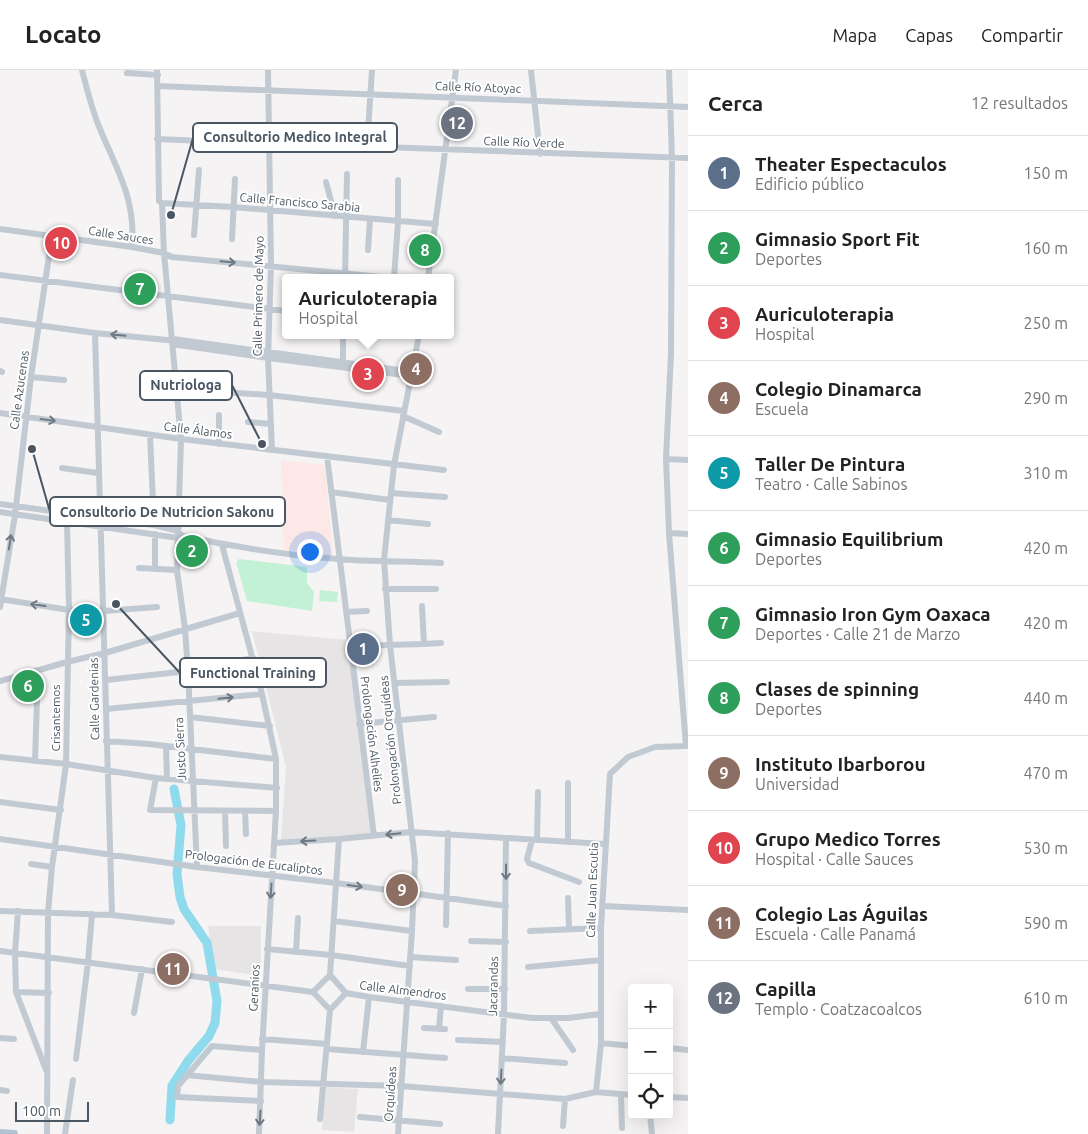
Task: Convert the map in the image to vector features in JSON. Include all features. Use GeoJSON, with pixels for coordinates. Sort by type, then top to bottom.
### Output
{"type":"FeatureCollection","features":[{"type":"Feature","properties":{"kind":"main road"},"geometry":{"type":"LineString","coordinates":[[0,1133],[14,1134]]}},
{"type":"Feature","properties":{"kind":"street"},"geometry":{"type":"LineString","coordinates":[[82,70],[100,128],[129,196],[134,229],[132,247]]}},
{"type":"Feature","properties":{"kind":"street","name":"Calle Primero de Mayo"},"geometry":{"type":"LineString","coordinates":[[268,70],[271,265],[269,396],[272,450]]}},
{"type":"Feature","properties":{"kind":"street"},"geometry":{"type":"LineString","coordinates":[[367,147],[372,70]]}},
{"type":"Feature","properties":{"kind":"street"},"geometry":{"type":"LineString","coordinates":[[429,274],[456,70]]}},
{"type":"Feature","properties":{"kind":"street"},"geometry":{"type":"LineString","coordinates":[[531,70],[540,154]]}},
{"type":"Feature","properties":{"kind":"street"},"geometry":{"type":"LineString","coordinates":[[668,70],[672,159],[671,353],[666,458],[669,533],[685,703]]}},
{"type":"Feature","properties":{"kind":"street"},"geometry":{"type":"LineString","coordinates":[[130,81],[126,71],[158,72]]}},
{"type":"Feature","properties":{"kind":"street","name":"Justo Sierra"},"geometry":{"type":"LineString","coordinates":[[158,72],[157,139],[159,201],[162,203],[171,341],[182,439],[180,535],[177,570],[188,671],[197,867]]}},
{"type":"Feature","properties":{"kind":"street","name":"Calle Río Atoyac"},"geometry":{"type":"LineString","coordinates":[[158,86],[670,107],[688,106]]}},
{"type":"Feature","properties":{"kind":"street"},"geometry":{"type":"LineString","coordinates":[[157,139],[204,141]]}},
{"type":"Feature","properties":{"kind":"street","name":"Calle Río Verde"},"geometry":{"type":"LineString","coordinates":[[270,143],[672,159],[688,158]]}},
{"type":"Feature","properties":{"kind":"street"},"geometry":{"type":"LineString","coordinates":[[194,235],[199,170]]}},
{"type":"Feature","properties":{"kind":"street"},"geometry":{"type":"LineString","coordinates":[[345,274],[347,174]]}},
{"type":"Feature","properties":{"kind":"street"},"geometry":{"type":"LineString","coordinates":[[232,239],[235,179]]}},
{"type":"Feature","properties":{"kind":"street"},"geometry":{"type":"LineString","coordinates":[[393,274],[398,222],[398,180]]}},
{"type":"Feature","properties":{"kind":"street"},"geometry":{"type":"LineString","coordinates":[[326,182],[335,216]]}},
{"type":"Feature","properties":{"kind":"street","name":"Calle Francisco Sarabia"},"geometry":{"type":"LineString","coordinates":[[162,203],[436,224]]}},
{"type":"Feature","properties":{"kind":"street"},"geometry":{"type":"LineString","coordinates":[[368,250],[370,219]]}},
{"type":"Feature","properties":{"kind":"street","name":"Calle Sauces"},"geometry":{"type":"LineString","coordinates":[[0,229],[132,247],[179,258],[271,265],[338,274]]}},
{"type":"Feature","properties":{"kind":"street","name":"Calle Azucenas"},"geometry":{"type":"LineString","coordinates":[[0,607],[15,514],[31,377],[52,236]]}},
{"type":"Feature","properties":{"kind":"street"},"geometry":{"type":"LineString","coordinates":[[0,274],[282,310]]}},
{"type":"Feature","properties":{"kind":"street"},"geometry":{"type":"LineString","coordinates":[[0,320],[412,374]]}},
{"type":"Feature","properties":{"kind":"street","name":"Calle Gardenias"},"geometry":{"type":"LineString","coordinates":[[95,333],[99,526],[104,611],[112,915]]}},
{"type":"Feature","properties":{"kind":"street"},"geometry":{"type":"LineString","coordinates":[[343,339],[343,365]]}},
{"type":"Feature","properties":{"kind":"street","name":"Prolongación Orquídeas"},"geometry":{"type":"LineString","coordinates":[[404,1055],[415,861],[390,645],[384,560],[394,465],[418,339]]}},
{"type":"Feature","properties":{"kind":"street"},"geometry":{"type":"LineString","coordinates":[[31,377],[64,380]]}},
{"type":"Feature","properties":{"kind":"street"},"geometry":{"type":"LineString","coordinates":[[177,390],[269,396],[403,413],[439,432]]}},
{"type":"Feature","properties":{"kind":"street","name":"Calle Álamos"},"geometry":{"type":"LineString","coordinates":[[0,414],[219,444],[444,470]]}},
{"type":"Feature","properties":{"kind":"street"},"geometry":{"type":"LineString","coordinates":[[219,415],[219,444]]}},
{"type":"Feature","properties":{"kind":"street"},"geometry":{"type":"LineString","coordinates":[[248,422],[270,424]]}},
{"type":"Feature","properties":{"kind":"street"},"geometry":{"type":"LineString","coordinates":[[150,435],[154,525]]}},
{"type":"Feature","properties":{"kind":"street","name":"Prolongación Alhelíes"},"geometry":{"type":"LineString","coordinates":[[327,456],[374,836]]}},
{"type":"Feature","properties":{"kind":"street"},"geometry":{"type":"LineString","coordinates":[[666,458],[688,460]]}},
{"type":"Feature","properties":{"kind":"street"},"geometry":{"type":"LineString","coordinates":[[62,468],[98,473]]}},
{"type":"Feature","properties":{"kind":"street"},"geometry":{"type":"LineString","coordinates":[[331,492],[391,497],[446,497]]}},
{"type":"Feature","properties":{"kind":"street"},"geometry":{"type":"LineString","coordinates":[[0,504],[154,525],[180,535],[222,545],[339,559],[441,563]]}},
{"type":"Feature","properties":{"kind":"street"},"geometry":{"type":"LineString","coordinates":[[0,512],[155,534],[180,535]]}},
{"type":"Feature","properties":{"kind":"street"},"geometry":{"type":"LineString","coordinates":[[388,520],[428,524]]}},
{"type":"Feature","properties":{"kind":"street","name":"Crisantemos"},"geometry":{"type":"LineString","coordinates":[[48,1134],[48,912],[66,764],[69,610],[67,522]]}},
{"type":"Feature","properties":{"kind":"street"},"geometry":{"type":"LineString","coordinates":[[669,533],[688,534]]}},
{"type":"Feature","properties":{"kind":"street"},"geometry":{"type":"LineString","coordinates":[[155,534],[155,569]]}},
{"type":"Feature","properties":{"kind":"street","name":"Geranios"},"geometry":{"type":"LineString","coordinates":[[222,545],[253,658],[276,759],[276,811],[262,1039],[259,1134]]}},
{"type":"Feature","properties":{"kind":"street"},"geometry":{"type":"LineString","coordinates":[[139,568],[177,570]]}},
{"type":"Feature","properties":{"kind":"street"},"geometry":{"type":"LineString","coordinates":[[385,589],[436,589]]}},
{"type":"Feature","properties":{"kind":"street"},"geometry":{"type":"LineString","coordinates":[[0,600],[69,610],[104,611],[157,606]]}},
{"type":"Feature","properties":{"kind":"street"},"geometry":{"type":"LineString","coordinates":[[422,606],[424,644]]}},
{"type":"Feature","properties":{"kind":"street"},"geometry":{"type":"LineString","coordinates":[[346,612],[367,611]]}},
{"type":"Feature","properties":{"kind":"street"},"geometry":{"type":"LineString","coordinates":[[0,681],[105,653],[240,613]]}},
{"type":"Feature","properties":{"kind":"street"},"geometry":{"type":"LineString","coordinates":[[350,646],[441,643]]}},
{"type":"Feature","properties":{"kind":"street"},"geometry":{"type":"LineString","coordinates":[[222,664],[253,658]]}},
{"type":"Feature","properties":{"kind":"street"},"geometry":{"type":"LineString","coordinates":[[35,761],[38,670]]}},
{"type":"Feature","properties":{"kind":"street"},"geometry":{"type":"LineString","coordinates":[[106,680],[188,671]]}},
{"type":"Feature","properties":{"kind":"street"},"geometry":{"type":"LineString","coordinates":[[395,683],[447,682]]}},
{"type":"Feature","properties":{"kind":"street"},"geometry":{"type":"LineString","coordinates":[[106,709],[262,694]]}},
{"type":"Feature","properties":{"kind":"street","name":"Calle Juan Escutia"},"geometry":{"type":"LineString","coordinates":[[596,1092],[601,1044],[601,928],[604,844],[610,774],[628,757],[654,748],[686,746],[685,703]]}},
{"type":"Feature","properties":{"kind":"street"},"geometry":{"type":"LineString","coordinates":[[190,717],[270,726]]}},
{"type":"Feature","properties":{"kind":"street"},"geometry":{"type":"LineString","coordinates":[[359,724],[434,718]]}},
{"type":"Feature","properties":{"kind":"street"},"geometry":{"type":"LineString","coordinates":[[106,740],[276,759]]}},
{"type":"Feature","properties":{"kind":"street"},"geometry":{"type":"LineString","coordinates":[[166,746],[167,779]]}},
{"type":"Feature","properties":{"kind":"street"},"geometry":{"type":"LineString","coordinates":[[0,757],[66,764],[156,778],[277,788]]}},
{"type":"Feature","properties":{"kind":"street"},"geometry":{"type":"LineString","coordinates":[[156,778],[150,810],[276,811]]}},
{"type":"Feature","properties":{"kind":"street"},"geometry":{"type":"LineString","coordinates":[[568,783],[568,842]]}},
{"type":"Feature","properties":{"kind":"street"},"geometry":{"type":"LineString","coordinates":[[538,792],[534,840],[528,859],[529,863],[579,882]]}},
{"type":"Feature","properties":{"kind":"street"},"geometry":{"type":"LineString","coordinates":[[0,802],[61,810]]}},
{"type":"Feature","properties":{"kind":"street"},"geometry":{"type":"LineString","coordinates":[[225,811],[226,846]]}},
{"type":"Feature","properties":{"kind":"street"},"geometry":{"type":"LineString","coordinates":[[246,812],[246,834]]}},
{"type":"Feature","properties":{"kind":"street"},"geometry":{"type":"LineString","coordinates":[[274,842],[339,839],[412,832],[604,844]]}},
{"type":"Feature","properties":{"kind":"street"},"geometry":{"type":"LineString","coordinates":[[446,925],[448,833]]}},
{"type":"Feature","properties":{"kind":"street","name":"Jacarandas"},"geometry":{"type":"LineString","coordinates":[[498,1134],[506,942],[506,838]]}},
{"type":"Feature","properties":{"kind":"street","name":"Prologación de Eucaliptos"},"geometry":{"type":"LineString","coordinates":[[0,839],[180,865],[336,883],[506,906]]}},
{"type":"Feature","properties":{"kind":"street"},"geometry":{"type":"LineString","coordinates":[[313,992],[330,975],[339,839]]}},
{"type":"Feature","properties":{"kind":"street"},"geometry":{"type":"LineString","coordinates":[[30,864],[52,868]]}},
{"type":"Feature","properties":{"kind":"street"},"geometry":{"type":"LineString","coordinates":[[568,898],[569,929]]}},
{"type":"Feature","properties":{"kind":"street"},"geometry":{"type":"LineString","coordinates":[[603,906],[688,910]]}},
{"type":"Feature","properties":{"kind":"street"},"geometry":{"type":"LineString","coordinates":[[0,911],[112,915],[172,922]]}},
{"type":"Feature","properties":{"kind":"street"},"geometry":{"type":"LineString","coordinates":[[18,912],[15,954],[16,992],[47,1073]]}},
{"type":"Feature","properties":{"kind":"street"},"geometry":{"type":"LineString","coordinates":[[76,1059],[92,914]]}},
{"type":"Feature","properties":{"kind":"street"},"geometry":{"type":"LineString","coordinates":[[296,952],[298,918]]}},
{"type":"Feature","properties":{"kind":"street"},"geometry":{"type":"LineString","coordinates":[[334,922],[412,931]]}},
{"type":"Feature","properties":{"kind":"street"},"geometry":{"type":"LineString","coordinates":[[530,931],[601,928]]}},
{"type":"Feature","properties":{"kind":"street"},"geometry":{"type":"LineString","coordinates":[[471,941],[506,942]]}},
{"type":"Feature","properties":{"kind":"street"},"geometry":{"type":"LineString","coordinates":[[267,949],[332,955],[410,966]]}},
{"type":"Feature","properties":{"kind":"street"},"geometry":{"type":"LineString","coordinates":[[0,951],[313,992],[330,1010]]}},
{"type":"Feature","properties":{"kind":"street"},"geometry":{"type":"LineString","coordinates":[[410,958],[456,960]]}},
{"type":"Feature","properties":{"kind":"street"},"geometry":{"type":"LineString","coordinates":[[528,967],[601,960]]}},
{"type":"Feature","properties":{"kind":"street"},"geometry":{"type":"LineString","coordinates":[[134,1013],[142,969]]}},
{"type":"Feature","properties":{"kind":"street","name":"Calle Almendros"},"geometry":{"type":"LineString","coordinates":[[330,975],[346,993],[369,997],[532,1018],[568,1018],[600,1014]]}},
{"type":"Feature","properties":{"kind":"street"},"geometry":{"type":"LineString","coordinates":[[468,989],[504,989]]}},
{"type":"Feature","properties":{"kind":"street"},"geometry":{"type":"LineString","coordinates":[[16,992],[49,994]]}},
{"type":"Feature","properties":{"kind":"street"},"geometry":{"type":"LineString","coordinates":[[320,1119],[330,1010],[346,993]]}},
{"type":"Feature","properties":{"kind":"street"},"geometry":{"type":"LineString","coordinates":[[363,1052],[369,997]]}},
{"type":"Feature","properties":{"kind":"street"},"geometry":{"type":"LineString","coordinates":[[424,1028],[442,1029],[441,1006]]}},
{"type":"Feature","properties":{"kind":"street"},"geometry":{"type":"LineString","coordinates":[[551,1018],[573,1050]]}},
{"type":"Feature","properties":{"kind":"street"},"geometry":{"type":"LineString","coordinates":[[0,1038],[14,1039]]}},
{"type":"Feature","properties":{"kind":"street"},"geometry":{"type":"LineString","coordinates":[[262,1039],[363,1052],[445,1058]]}},
{"type":"Feature","properties":{"kind":"street"},"geometry":{"type":"LineString","coordinates":[[458,1040],[503,1042]]}},
{"type":"Feature","properties":{"kind":"street"},"geometry":{"type":"LineString","coordinates":[[601,1044],[628,1046]]}},
{"type":"Feature","properties":{"kind":"street"},"geometry":{"type":"LineString","coordinates":[[261,1101],[177,1097],[178,1086],[212,1046],[262,1050]]}},
{"type":"Feature","properties":{"kind":"street"},"geometry":{"type":"LineString","coordinates":[[673,1048],[688,1050]]}},
{"type":"Feature","properties":{"kind":"street","name":"Orquídeas"},"geometry":{"type":"LineString","coordinates":[[398,1134],[404,1055]]}},
{"type":"Feature","properties":{"kind":"street"},"geometry":{"type":"LineString","coordinates":[[502,1058],[565,1063]]}},
{"type":"Feature","properties":{"kind":"street"},"geometry":{"type":"LineString","coordinates":[[186,1075],[262,1082],[401,1086],[565,1100],[596,1092],[628,1095]]}},
{"type":"Feature","properties":{"kind":"street"},"geometry":{"type":"LineString","coordinates":[[66,1134],[73,1080]]}},
{"type":"Feature","properties":{"kind":"street"},"geometry":{"type":"LineString","coordinates":[[621,1095],[622,1128]]}},
{"type":"Feature","properties":{"kind":"street"},"geometry":{"type":"LineString","coordinates":[[673,1097],[688,1098]]}},
{"type":"Feature","properties":{"kind":"street"},"geometry":{"type":"LineString","coordinates":[[563,1126],[565,1100]]}},
{"type":"Feature","properties":{"kind":"street"},"geometry":{"type":"LineString","coordinates":[[360,1117],[440,1124]]}},
{"type":"Feature","properties":{"kind":"street"},"geometry":{"type":"LineString","coordinates":[[650,1119],[652,1134]]}},
{"type":"Feature","properties":{"kind":"shaded area"},"geometry":{"type":"Polygon","coordinates":[[[281,460],[325,465],[333,556],[284,550],[281,460]]]}},
{"type":"Feature","properties":{"kind":"shaded area"},"geometry":{"type":"Polygon","coordinates":[[[252,631],[347,640],[373,835],[281,840],[286,767],[252,631]]]}},
{"type":"Feature","properties":{"kind":"shaded area"},"geometry":{"type":"Polygon","coordinates":[[[208,926],[261,926],[261,976],[214,969],[208,926]]]}},
{"type":"Feature","properties":{"kind":"shaded area"},"geometry":{"type":"Polygon","coordinates":[[[325,1087],[358,1089],[354,1132],[322,1130],[325,1087]]]}},
{"type":"Feature","properties":{"kind":"green space"},"geometry":{"type":"Polygon","coordinates":[[[239,559],[307,567],[307,583],[314,592],[312,611],[247,601],[236,562],[239,559]]]}},
{"type":"Feature","properties":{"kind":"green space"},"geometry":{"type":"Polygon","coordinates":[[[320,590],[338,592],[337,602],[319,601],[320,590]]]}},
{"type":"Feature","properties":{"kind":"waterway"},"geometry":{"type":"LineString","coordinates":[[170,1120],[172,1086],[188,1061],[209,1036],[215,1023],[217,1001],[207,943],[184,909],[180,897],[177,874],[181,825],[174,789]]}},
{"type":"Feature","properties":{"kind":"place","name":"Capilla"},"geometry":{"type":"Point","coordinates":[457,123]}},
{"type":"Feature","properties":{"kind":"place","name":"Consultorio Medico Integral"},"geometry":{"type":"Point","coordinates":[171,215]}},
{"type":"Feature","properties":{"kind":"place","name":"Grupo Medico Torres"},"geometry":{"type":"Point","coordinates":[61,243]}},
{"type":"Feature","properties":{"kind":"place","name":"Clases de spinning"},"geometry":{"type":"Point","coordinates":[425,250]}},
{"type":"Feature","properties":{"kind":"place","name":"Gimnasio Iron Gym Oaxaca"},"geometry":{"type":"Point","coordinates":[140,289]}},
{"type":"Feature","properties":{"kind":"place","name":"Colegio Dinamarca"},"geometry":{"type":"Point","coordinates":[416,369]}},
{"type":"Feature","properties":{"kind":"place","name":"Auriculoterapia"},"geometry":{"type":"Point","coordinates":[368,374]}},
{"type":"Feature","properties":{"kind":"place","name":"Nutriologa"},"geometry":{"type":"Point","coordinates":[262,444]}},
{"type":"Feature","properties":{"kind":"place","name":"Consultorio De Nutricion Sakonu"},"geometry":{"type":"Point","coordinates":[32,449]}},
{"type":"Feature","properties":{"kind":"place","name":"Gimnasio Sport Fit"},"geometry":{"type":"Point","coordinates":[192,551]}},
{"type":"Feature","properties":{"kind":"place","name":"Functional Training"},"geometry":{"type":"Point","coordinates":[116,604]}},
{"type":"Feature","properties":{"kind":"place","name":"Taller De Pintura"},"geometry":{"type":"Point","coordinates":[86,620]}},
{"type":"Feature","properties":{"kind":"place","name":"Theater Espectaculos"},"geometry":{"type":"Point","coordinates":[363,649]}},
{"type":"Feature","properties":{"kind":"place","name":"Gimnasio Equilibrium"},"geometry":{"type":"Point","coordinates":[28,686]}},
{"type":"Feature","properties":{"kind":"place","name":"Instituto Ibarborou"},"geometry":{"type":"Point","coordinates":[402,890]}},
{"type":"Feature","properties":{"kind":"place","name":"Colegio Las Águilas"},"geometry":{"type":"Point","coordinates":[173,969]}}]}
